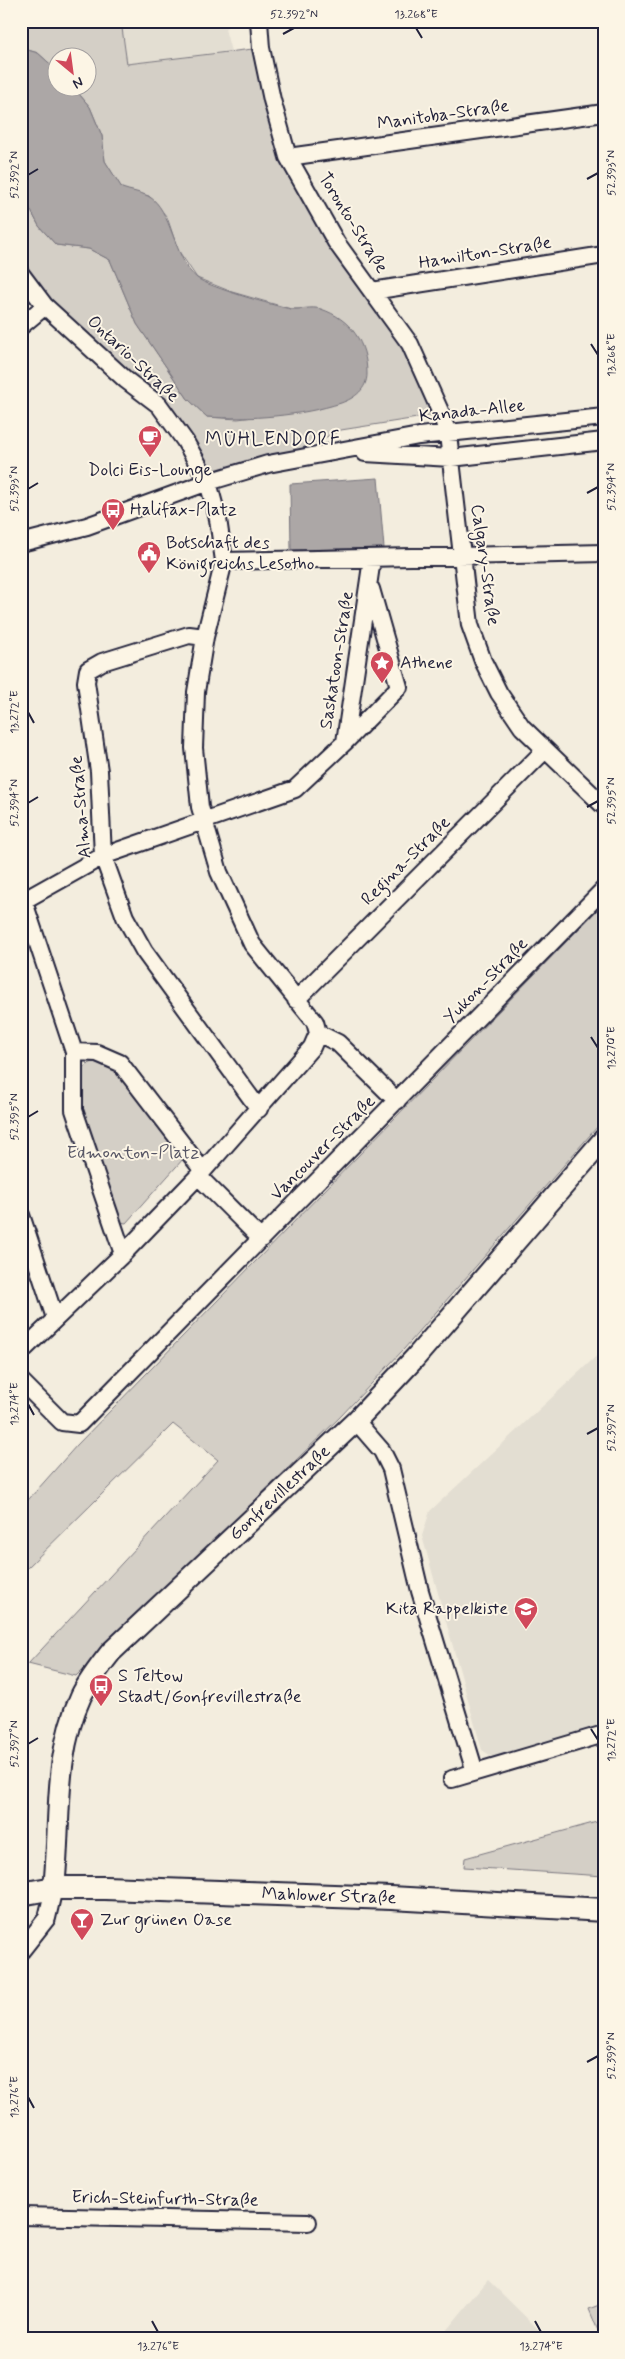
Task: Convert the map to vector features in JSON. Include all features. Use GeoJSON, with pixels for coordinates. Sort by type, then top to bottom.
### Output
{"type":"FeatureCollection","features":[{"type":"Feature","properties":{"kind":"main road","name":"Mahlower Straße"},"geometry":{"type":"LineString","coordinates":[[21,1879],[54,1888]]}},
{"type":"Feature","properties":{"kind":"main road","name":"Mahlower Straße"},"geometry":{"type":"LineString","coordinates":[[21,1894],[54,1888],[390,1898],[604,1910]]}},
{"type":"Feature","properties":{"kind":"street","name":"Toronto-Straße"},"geometry":{"type":"LineString","coordinates":[[261,23],[261,48],[270,94],[288,157],[336,242],[410,344],[440,411],[448,434]]}},
{"type":"Feature","properties":{"kind":"street","name":"Manitoba-Straße"},"geometry":{"type":"LineString","coordinates":[[288,157],[604,113]]}},
{"type":"Feature","properties":{"kind":"street","name":"Hamilton-Straße"},"geometry":{"type":"LineString","coordinates":[[372,291],[604,255]]}},
{"type":"Feature","properties":{"kind":"street","name":"Ontario-Straße"},"geometry":{"type":"LineString","coordinates":[[21,274],[46,306],[126,380],[159,405],[185,441],[208,482]]}},
{"type":"Feature","properties":{"kind":"street"},"geometry":{"type":"LineString","coordinates":[[21,326],[46,306]]}},
{"type":"Feature","properties":{"kind":"street","name":"Kanada-Allee"},"geometry":{"type":"LineString","coordinates":[[21,543],[101,522],[208,482],[268,464],[419,436],[604,417]]}},
{"type":"Feature","properties":{"kind":"street","name":"Calgary-Straße"},"geometry":{"type":"LineString","coordinates":[[448,434],[470,625],[483,661],[499,693],[522,727],[604,806]]}},
{"type":"Feature","properties":{"kind":"street","name":"Kanada-Allee"},"geometry":{"type":"LineString","coordinates":[[345,451],[451,458],[604,441]]}},
{"type":"Feature","properties":{"kind":"street"},"geometry":{"type":"LineString","coordinates":[[21,1352],[123,1254],[200,1173],[259,1109],[312,1047],[318,1033],[316,1022],[296,1000],[252,944],[219,872],[203,821],[194,748],[196,692],[205,637],[224,561],[218,519],[208,482]]}},
{"type":"Feature","properties":{"kind":"street"},"geometry":{"type":"LineString","coordinates":[[224,561],[604,553]]}},
{"type":"Feature","properties":{"kind":"street","name":"Saskatoon-Straße"},"geometry":{"type":"LineString","coordinates":[[345,742],[372,559]]}},
{"type":"Feature","properties":{"kind":"street","name":"Saskatoon-Straße"},"geometry":{"type":"LineString","coordinates":[[22,899],[103,856],[295,789],[399,687],[369,584]]}},
{"type":"Feature","properties":{"kind":"street","name":"Alma-Straße"},"geometry":{"type":"LineString","coordinates":[[205,637],[189,635],[102,662],[88,670],[86,682],[100,772],[103,856],[125,917],[144,951],[259,1109]]}},
{"type":"Feature","properties":{"kind":"street","name":"Regina-Straße"},"geometry":{"type":"LineString","coordinates":[[296,1000],[545,750]]}},
{"type":"Feature","properties":{"kind":"street","name":"Yukon-Straße"},"geometry":{"type":"LineString","coordinates":[[397,1101],[604,889]]}},
{"type":"Feature","properties":{"kind":"street"},"geometry":{"type":"LineString","coordinates":[[22,899],[74,1052],[74,1110],[123,1254]]}},
{"type":"Feature","properties":{"kind":"street","name":"Vancouver-Straße"},"geometry":{"type":"LineString","coordinates":[[21,1381],[62,1422],[79,1424],[397,1101],[338,1042],[318,1033]]}},
{"type":"Feature","properties":{"kind":"street"},"geometry":{"type":"LineString","coordinates":[[74,1052],[97,1053],[120,1063],[200,1173],[261,1239]]}},
{"type":"Feature","properties":{"kind":"street","name":"Gonfrevillestraße"},"geometry":{"type":"LineString","coordinates":[[54,1888],[64,1754],[73,1716],[88,1684],[111,1652],[356,1421],[415,1358],[604,1139]]}},
{"type":"Feature","properties":{"kind":"street"},"geometry":{"type":"LineString","coordinates":[[21,1216],[55,1318]]}},
{"type":"Feature","properties":{"kind":"street"},"geometry":{"type":"LineString","coordinates":[[356,1421],[382,1451],[391,1469],[418,1582],[474,1772]]}},
{"type":"Feature","properties":{"kind":"street"},"geometry":{"type":"LineString","coordinates":[[452,1779],[604,1734]]}},
{"type":"Feature","properties":{"kind":"street"},"geometry":{"type":"LineString","coordinates":[[21,1951],[47,1918],[54,1888]]}},
{"type":"Feature","properties":{"kind":"street","name":"Erich-Steinfurth-Straße"},"geometry":{"type":"LineString","coordinates":[[21,2216],[308,2222]]}},
{"type":"Feature","properties":{"kind":"shaded area"},"geometry":{"type":"Polygon","coordinates":[[[121,21],[233,21],[225,29],[231,51],[127,64],[121,21]]]}},
{"type":"Feature","properties":{"kind":"shaded area"},"geometry":{"type":"Polygon","coordinates":[[[21,48],[38,53],[48,62],[48,98],[82,98],[90,107],[102,136],[105,161],[122,188],[148,196],[156,202],[163,211],[183,260],[197,278],[227,291],[283,307],[291,309],[313,308],[332,313],[349,326],[360,342],[366,363],[367,374],[365,384],[355,396],[346,401],[309,411],[275,416],[207,417],[188,399],[137,324],[110,260],[89,249],[56,245],[39,226],[21,192],[21,48]]]}},
{"type":"Feature","properties":{"kind":"shaded area"},"geometry":{"type":"Polygon","coordinates":[[[378,478],[384,548],[291,550],[290,484],[378,478]]]}},
{"type":"Feature","properties":{"kind":"shaded area","name":"Kita Rappelkiste"},"geometry":{"type":"Polygon","coordinates":[[[604,1349],[604,1502],[597,1504],[604,1526],[604,1725],[493,1757],[482,1750],[422,1536],[430,1511],[604,1349]]]}},
{"type":"Feature","properties":{"kind":"shaded area"},"geometry":{"type":"Polygon","coordinates":[[[488,2280],[547,2338],[440,2338],[488,2280]]]}},
{"type":"Feature","properties":{"kind":"green space"},"geometry":{"type":"Polygon","coordinates":[[[21,21],[121,21],[127,64],[261,48],[288,157],[427,381],[430,416],[341,430],[268,464],[208,482],[185,441],[21,274],[21,192],[39,226],[56,245],[89,249],[110,260],[137,324],[188,399],[207,417],[238,419],[307,410],[319,309],[291,309],[232,292],[197,278],[178,250],[167,217],[149,196],[122,189],[105,161],[102,136],[90,107],[82,98],[98,98],[98,48],[48,48],[48,62],[38,53],[21,48],[21,21]]]}},
{"type":"Feature","properties":{"kind":"green space"},"geometry":{"type":"Polygon","coordinates":[[[604,903],[604,1119],[404,1349],[341,1416],[76,1676],[28,1664],[218,1460],[173,1424],[21,1574],[21,1508],[77,1445],[604,903]]]}},
{"type":"Feature","properties":{"kind":"green space","name":"Edmonton-Platz"},"geometry":{"type":"Polygon","coordinates":[[[99,1060],[120,1073],[184,1158],[126,1223],[120,1222],[80,1106],[81,1072],[88,1064],[99,1060]]]}},
{"type":"Feature","properties":{"kind":"green space"},"geometry":{"type":"Polygon","coordinates":[[[604,1820],[604,1876],[464,1867],[465,1858],[604,1820]]]}},
{"type":"Feature","properties":{"kind":"green space"},"geometry":{"type":"Polygon","coordinates":[[[604,2303],[604,2338],[601,2338],[589,2309],[604,2303]]]}},
{"type":"Feature","properties":{"kind":"place","name":"Dolci Eis-Lounge"},"geometry":{"type":"Point","coordinates":[150,458]}},
{"type":"Feature","properties":{"kind":"place","name":"Halifax-Platz"},"geometry":{"type":"Point","coordinates":[113,531]}},
{"type":"Feature","properties":{"kind":"place","name":"Botschaft des Königreichs Lesotho"},"geometry":{"type":"Point","coordinates":[149,574]}},
{"type":"Feature","properties":{"kind":"place","name":"Athene"},"geometry":{"type":"Point","coordinates":[382,684]}},
{"type":"Feature","properties":{"kind":"place","name":"Kita Rappelkiste"},"geometry":{"type":"Point","coordinates":[526,1630]}},
{"type":"Feature","properties":{"kind":"place","name":"S Teltow Stadt/Gonfrevillestraße"},"geometry":{"type":"Point","coordinates":[101,1707]}},
{"type":"Feature","properties":{"kind":"place","name":"Zur grünen Oase"},"geometry":{"type":"Point","coordinates":[82,1941]}},
{"type":"Feature","properties":{"kind":"district","name":"MÜHLENDORF"},"geometry":{"type":"Point","coordinates":[273,439]}}]}
